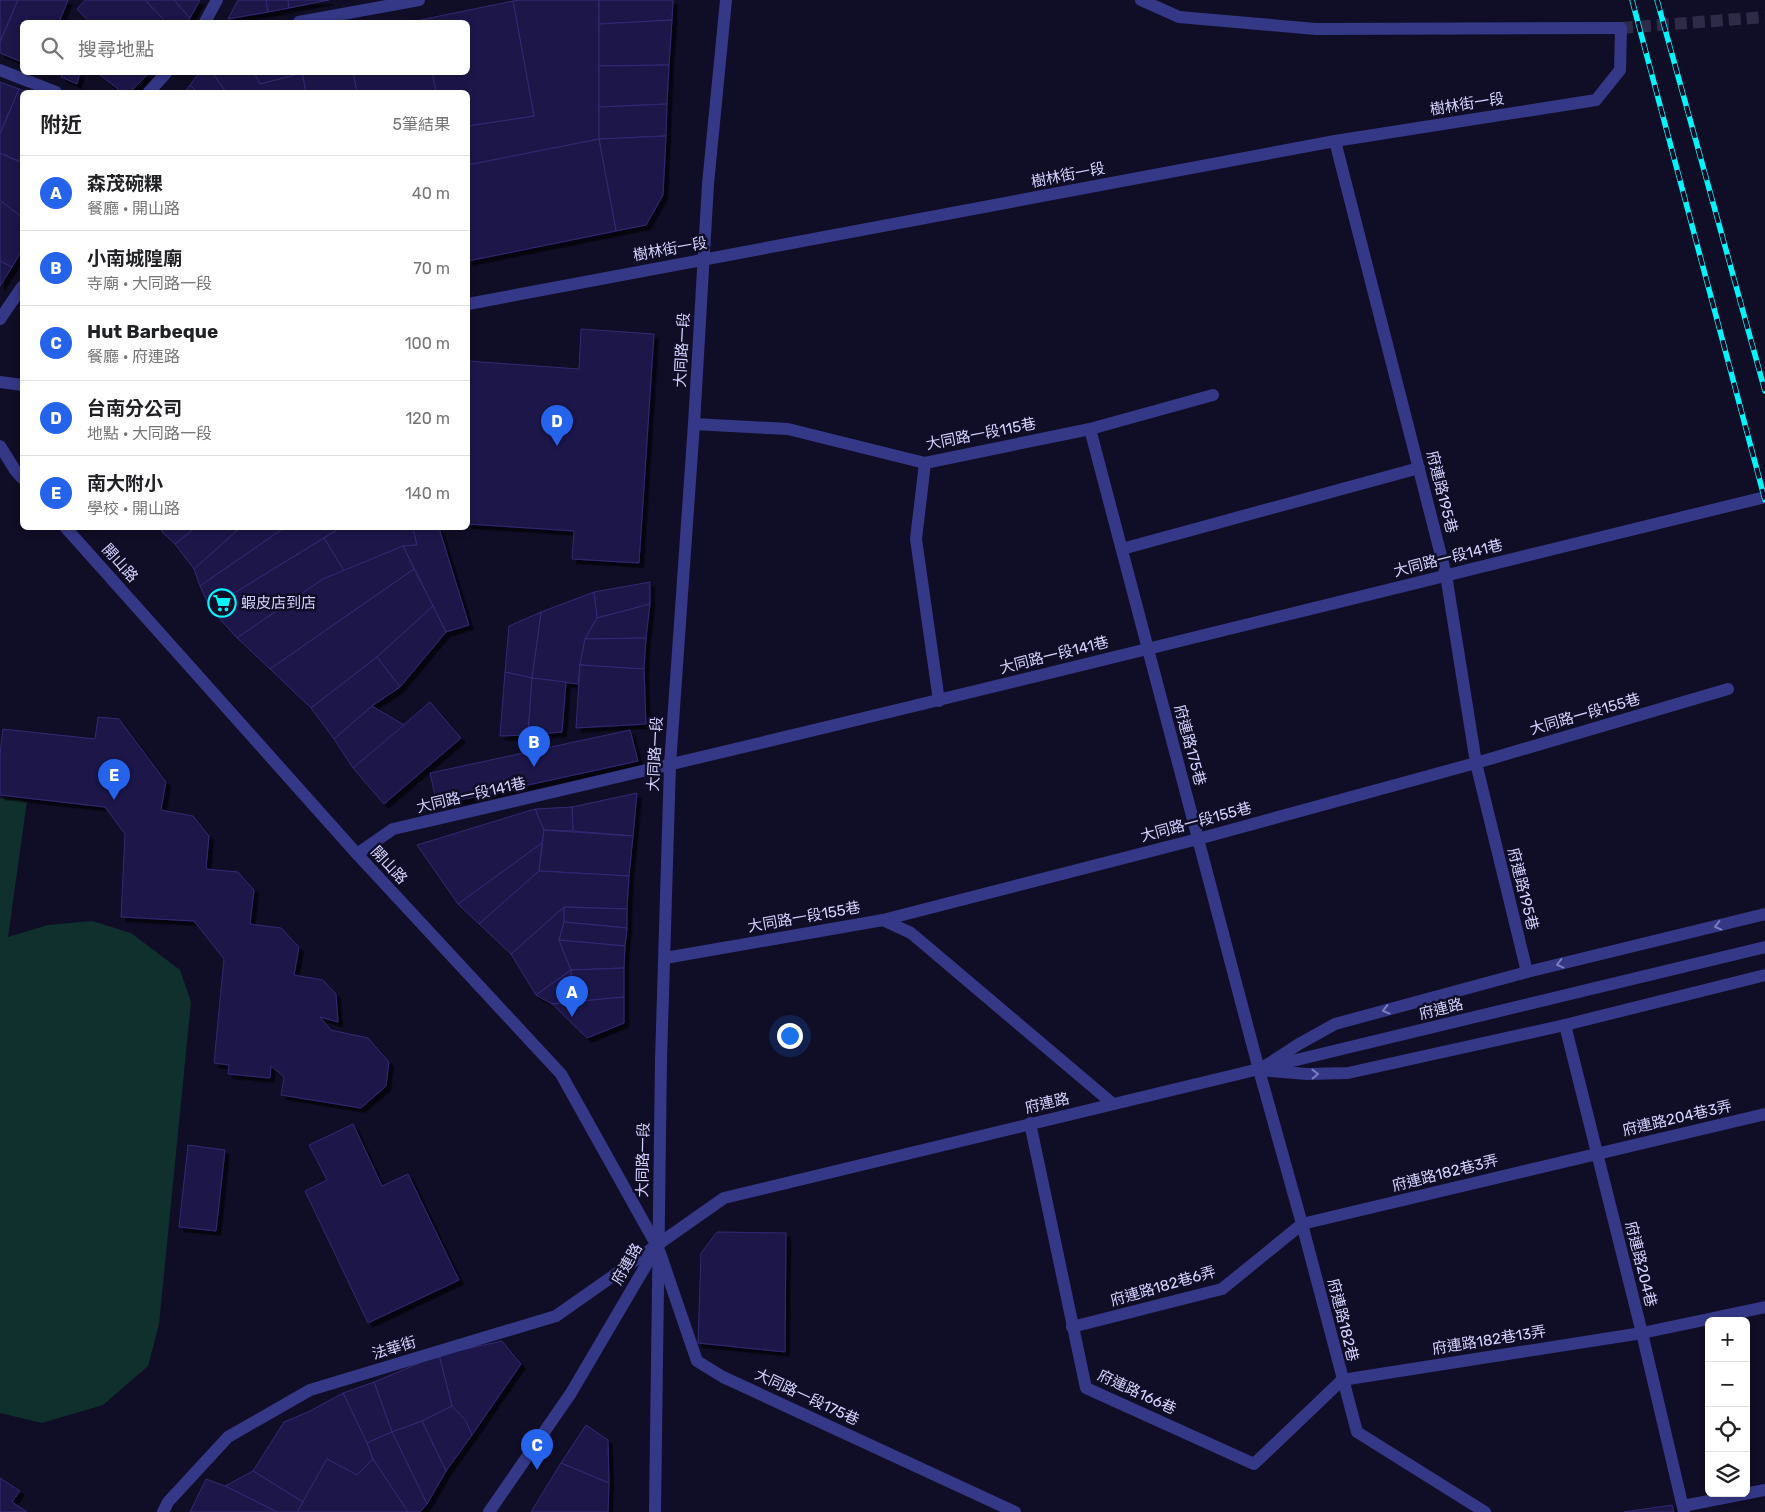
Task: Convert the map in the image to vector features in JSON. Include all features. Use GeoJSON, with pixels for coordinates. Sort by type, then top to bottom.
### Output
{"type":"FeatureCollection","features":[{"type":"Feature","properties":{"kind":"street"},"geometry":{"type":"LineString","coordinates":[[206,20],[217,0]]}},
{"type":"Feature","properties":{"kind":"street"},"geometry":{"type":"LineString","coordinates":[[309,20],[419,0]]}},
{"type":"Feature","properties":{"kind":"street","name":"大同路一段"},"geometry":{"type":"LineString","coordinates":[[654,1512],[657,1246],[670,765],[694,424],[708,184],[726,0]]}},
{"type":"Feature","properties":{"kind":"street","name":"樹林街一段"},"geometry":{"type":"LineString","coordinates":[[470,304],[1334,141],[1596,100],[1620,70],[1621,28],[1316,28],[1180,17],[1141,0]]}},
{"type":"Feature","properties":{"kind":"street"},"geometry":{"type":"LineString","coordinates":[[0,70],[51,90]]}},
{"type":"Feature","properties":{"kind":"street"},"geometry":{"type":"LineString","coordinates":[[151,90],[164,75]]}},
{"type":"Feature","properties":{"kind":"street","name":"府連路195巷"},"geometry":{"type":"LineString","coordinates":[[1334,141],[1446,575],[1476,763],[1527,972]]}},
{"type":"Feature","properties":{"kind":"street"},"geometry":{"type":"LineString","coordinates":[[0,320],[20,290]]}},
{"type":"Feature","properties":{"kind":"street"},"geometry":{"type":"LineString","coordinates":[[0,382],[20,385]]}},
{"type":"Feature","properties":{"kind":"street","name":"大同路一段115巷"},"geometry":{"type":"LineString","coordinates":[[694,424],[788,430],[925,463],[1090,430],[1213,395]]}},
{"type":"Feature","properties":{"kind":"street","name":"府連路175巷"},"geometry":{"type":"LineString","coordinates":[[1090,430],[1259,1070]]}},
{"type":"Feature","properties":{"kind":"street"},"geometry":{"type":"LineString","coordinates":[[0,446],[20,476]]}},
{"type":"Feature","properties":{"kind":"street"},"geometry":{"type":"LineString","coordinates":[[925,463],[916,539],[939,701]]}},
{"type":"Feature","properties":{"kind":"street"},"geometry":{"type":"LineString","coordinates":[[1122,549],[1419,468]]}},
{"type":"Feature","properties":{"kind":"street","name":"大同路一段141巷"},"geometry":{"type":"LineString","coordinates":[[357,854],[393,829],[939,701],[1765,497]]}},
{"type":"Feature","properties":{"kind":"street","name":"開山路"},"geometry":{"type":"LineString","coordinates":[[68,530],[357,854],[560,1074],[657,1246]]}},
{"type":"Feature","properties":{"kind":"street","name":"大同路一段155巷"},"geometry":{"type":"LineString","coordinates":[[665,958],[883,920],[1198,839],[1476,763],[1728,689]]}},
{"type":"Feature","properties":{"kind":"street"},"geometry":{"type":"LineString","coordinates":[[1259,1070],[1299,1044],[1335,1024],[1527,972],[1765,914]]}},
{"type":"Feature","properties":{"kind":"street"},"geometry":{"type":"LineString","coordinates":[[883,920],[911,934],[1113,1104]]}},
{"type":"Feature","properties":{"kind":"street","name":"府連路"},"geometry":{"type":"LineString","coordinates":[[489,1512],[571,1394],[657,1246],[724,1198],[1765,947]]}},
{"type":"Feature","properties":{"kind":"street"},"geometry":{"type":"LineString","coordinates":[[1259,1070],[1307,1074],[1348,1073],[1565,1025],[1765,975]]}},
{"type":"Feature","properties":{"kind":"street","name":"府連路204巷"},"geometry":{"type":"LineString","coordinates":[[1565,1025],[1642,1333],[1683,1509]]}},
{"type":"Feature","properties":{"kind":"street","name":"府連路182巷"},"geometry":{"type":"LineString","coordinates":[[1259,1070],[1302,1224],[1356,1432],[1485,1512]]}},
{"type":"Feature","properties":{"kind":"street","name":"府連路204巷3弄"},"geometry":{"type":"LineString","coordinates":[[1596,1154],[1765,1114]]}},
{"type":"Feature","properties":{"kind":"street","name":"府連路166巷"},"geometry":{"type":"LineString","coordinates":[[1030,1124],[1086,1388],[1254,1464],[1342,1380]]}},
{"type":"Feature","properties":{"kind":"street","name":"府連路182巷3弄"},"geometry":{"type":"LineString","coordinates":[[1302,1224],[1596,1154]]}},
{"type":"Feature","properties":{"kind":"street","name":"府連路182巷6弄"},"geometry":{"type":"LineString","coordinates":[[1072,1327],[1222,1289],[1302,1224]]}},
{"type":"Feature","properties":{"kind":"street","name":"法華街"},"geometry":{"type":"LineString","coordinates":[[163,1512],[168,1502],[228,1437],[310,1390],[556,1316],[657,1246]]}},
{"type":"Feature","properties":{"kind":"street","name":"大同路一段175巷"},"geometry":{"type":"LineString","coordinates":[[657,1246],[697,1361],[723,1377],[1015,1512]]}},
{"type":"Feature","properties":{"kind":"street","name":"府連路182巷13弄"},"geometry":{"type":"LineString","coordinates":[[1342,1380],[1642,1333],[1765,1307]]}},
{"type":"Feature","properties":{"kind":"street"},"geometry":{"type":"LineString","coordinates":[[1683,1509],[1765,1490]]}},
{"type":"Feature","properties":{"kind":"green space"},"geometry":{"type":"Polygon","coordinates":[[[0,798],[27,801],[8,937],[48,925],[92,921],[131,933],[180,970],[191,1002],[159,1324],[148,1366],[103,1405],[42,1423],[0,1413],[0,798]]]}},
{"type":"Feature","properties":{"kind":"building"},"geometry":{"type":"Polygon","coordinates":[[[0,0],[18,0],[0,42],[0,0]]]}},
{"type":"Feature","properties":{"kind":"building"},"geometry":{"type":"Polygon","coordinates":[[[18,0],[68,0],[60,20],[20,20],[20,61],[0,53],[0,42],[18,0]]]}},
{"type":"Feature","properties":{"kind":"building"},"geometry":{"type":"Polygon","coordinates":[[[85,0],[145,0],[164,20],[87,20],[77,9],[85,0]]]}},
{"type":"Feature","properties":{"kind":"building"},"geometry":{"type":"Polygon","coordinates":[[[145,0],[174,0],[190,18],[189,20],[164,20],[145,0]]]}},
{"type":"Feature","properties":{"kind":"building"},"geometry":{"type":"Polygon","coordinates":[[[174,0],[200,0],[190,18],[174,0]]]}},
{"type":"Feature","properties":{"kind":"building"},"geometry":{"type":"Polygon","coordinates":[[[238,0],[266,0],[268,12],[228,19],[238,0]]]}},
{"type":"Feature","properties":{"kind":"building"},"geometry":{"type":"Polygon","coordinates":[[[266,0],[288,0],[289,8],[268,12],[266,0]]]}},
{"type":"Feature","properties":{"kind":"building"},"geometry":{"type":"Polygon","coordinates":[[[288,0],[329,0],[289,8],[288,0]]]}},
{"type":"Feature","properties":{"kind":"building"},"geometry":{"type":"Polygon","coordinates":[[[599,0],[599,139],[470,165],[470,126],[534,116],[513,1],[599,0]]]}},
{"type":"Feature","properties":{"kind":"building"},"geometry":{"type":"Polygon","coordinates":[[[599,0],[673,0],[672,20],[599,24],[599,0]]]}},
{"type":"Feature","properties":{"kind":"building"},"geometry":{"type":"Polygon","coordinates":[[[513,1],[534,116],[470,126],[470,90],[436,90],[433,75],[470,75],[470,20],[420,20],[513,1]]]}},
{"type":"Feature","properties":{"kind":"building"},"geometry":{"type":"Polygon","coordinates":[[[672,20],[669,65],[599,66],[599,24],[672,20]]]}},
{"type":"Feature","properties":{"kind":"building"},"geometry":{"type":"Polygon","coordinates":[[[669,65],[667,104],[599,107],[599,66],[669,65]]]}},
{"type":"Feature","properties":{"kind":"building"},"geometry":{"type":"Polygon","coordinates":[[[62,75],[79,75],[77,84],[61,77],[62,75]]]}},
{"type":"Feature","properties":{"kind":"building"},"geometry":{"type":"Polygon","coordinates":[[[100,75],[147,75],[132,90],[119,90],[100,75]]]}},
{"type":"Feature","properties":{"kind":"building"},"geometry":{"type":"Polygon","coordinates":[[[198,75],[214,75],[225,90],[195,90],[190,85],[198,75]]]}},
{"type":"Feature","properties":{"kind":"building"},"geometry":{"type":"Polygon","coordinates":[[[214,75],[256,75],[260,84],[294,75],[302,75],[306,90],[225,90],[214,75]]]}},
{"type":"Feature","properties":{"kind":"building"},"geometry":{"type":"Polygon","coordinates":[[[256,75],[294,75],[260,84],[256,75]]]}},
{"type":"Feature","properties":{"kind":"building"},"geometry":{"type":"Polygon","coordinates":[[[303,75],[354,75],[357,90],[306,90],[303,75]]]}},
{"type":"Feature","properties":{"kind":"building"},"geometry":{"type":"Polygon","coordinates":[[[354,75],[433,75],[436,90],[357,90],[354,75]]]}},
{"type":"Feature","properties":{"kind":"building"},"geometry":{"type":"Polygon","coordinates":[[[0,82],[19,89],[0,134],[0,82]]]}},
{"type":"Feature","properties":{"kind":"building"},"geometry":{"type":"Polygon","coordinates":[[[190,85],[195,90],[186,90],[190,85]]]}},
{"type":"Feature","properties":{"kind":"building"},"geometry":{"type":"Polygon","coordinates":[[[19,89],[22,90],[20,90],[19,161],[0,153],[0,134],[19,89]]]}},
{"type":"Feature","properties":{"kind":"building"},"geometry":{"type":"Polygon","coordinates":[[[667,104],[666,136],[599,139],[599,107],[667,104]]]}},
{"type":"Feature","properties":{"kind":"building"},"geometry":{"type":"Polygon","coordinates":[[[666,136],[663,195],[646,225],[616,231],[599,139],[666,136]]]}},
{"type":"Feature","properties":{"kind":"building"},"geometry":{"type":"Polygon","coordinates":[[[599,139],[616,231],[470,261],[470,165],[599,139]]]}},
{"type":"Feature","properties":{"kind":"building"},"geometry":{"type":"Polygon","coordinates":[[[0,153],[20,162],[20,216],[0,201],[0,153]]]}},
{"type":"Feature","properties":{"kind":"building"},"geometry":{"type":"Polygon","coordinates":[[[2,202],[20,216],[20,253],[12,267],[0,261],[0,204],[2,202]]]}},
{"type":"Feature","properties":{"kind":"building"},"geometry":{"type":"Polygon","coordinates":[[[0,261],[12,267],[0,286],[0,261]]]}},
{"type":"Feature","properties":{"kind":"building"},"geometry":{"type":"Polygon","coordinates":[[[581,329],[654,334],[639,563],[572,559],[574,531],[470,524],[470,361],[579,369],[581,329]]]}},
{"type":"Feature","properties":{"kind":"building"},"geometry":{"type":"Polygon","coordinates":[[[162,530],[192,530],[175,544],[161,531],[162,530]]]}},
{"type":"Feature","properties":{"kind":"building"},"geometry":{"type":"Polygon","coordinates":[[[192,530],[238,530],[194,569],[175,544],[192,530]]]}},
{"type":"Feature","properties":{"kind":"building"},"geometry":{"type":"Polygon","coordinates":[[[238,530],[281,530],[200,586],[194,569],[238,530]]]}},
{"type":"Feature","properties":{"kind":"building"},"geometry":{"type":"Polygon","coordinates":[[[281,530],[337,530],[210,608],[200,586],[281,530]]]}},
{"type":"Feature","properties":{"kind":"building"},"geometry":{"type":"Polygon","coordinates":[[[337,530],[413,530],[417,545],[403,546],[344,571],[324,538],[337,530]]]}},
{"type":"Feature","properties":{"kind":"building"},"geometry":{"type":"Polygon","coordinates":[[[413,530],[440,530],[469,625],[446,632],[403,546],[417,545],[413,530]]]}},
{"type":"Feature","properties":{"kind":"building"},"geometry":{"type":"Polygon","coordinates":[[[324,538],[344,571],[323,579],[237,638],[210,608],[324,538]]]}},
{"type":"Feature","properties":{"kind":"building"},"geometry":{"type":"Polygon","coordinates":[[[403,546],[414,569],[270,669],[237,638],[323,579],[403,546]]]}},
{"type":"Feature","properties":{"kind":"building"},"geometry":{"type":"Polygon","coordinates":[[[414,569],[433,606],[377,657],[311,708],[270,669],[414,569]]]}},
{"type":"Feature","properties":{"kind":"building"},"geometry":{"type":"Polygon","coordinates":[[[650,582],[650,604],[597,618],[594,592],[650,582]]]}},
{"type":"Feature","properties":{"kind":"building"},"geometry":{"type":"Polygon","coordinates":[[[594,592],[597,618],[585,639],[578,684],[532,678],[541,612],[594,592]]]}},
{"type":"Feature","properties":{"kind":"building"},"geometry":{"type":"Polygon","coordinates":[[[650,604],[646,638],[585,639],[597,618],[650,604]]]}},
{"type":"Feature","properties":{"kind":"building"},"geometry":{"type":"Polygon","coordinates":[[[433,606],[446,632],[400,687],[377,657],[433,606]]]}},
{"type":"Feature","properties":{"kind":"building"},"geometry":{"type":"Polygon","coordinates":[[[541,612],[532,678],[505,672],[509,626],[541,612]]]}},
{"type":"Feature","properties":{"kind":"building"},"geometry":{"type":"Polygon","coordinates":[[[646,638],[644,669],[580,665],[585,639],[646,638]]]}},
{"type":"Feature","properties":{"kind":"building"},"geometry":{"type":"Polygon","coordinates":[[[377,657],[400,687],[372,706],[334,739],[311,708],[377,657]]]}},
{"type":"Feature","properties":{"kind":"building"},"geometry":{"type":"Polygon","coordinates":[[[580,665],[644,669],[646,724],[576,728],[580,665]]]}},
{"type":"Feature","properties":{"kind":"building"},"geometry":{"type":"Polygon","coordinates":[[[505,672],[532,678],[528,735],[500,736],[505,672]]]}},
{"type":"Feature","properties":{"kind":"building"},"geometry":{"type":"Polygon","coordinates":[[[532,678],[566,682],[562,732],[528,735],[532,678]]]}},
{"type":"Feature","properties":{"kind":"building"},"geometry":{"type":"Polygon","coordinates":[[[430,702],[461,738],[384,804],[353,768],[430,702]]]}},
{"type":"Feature","properties":{"kind":"building"},"geometry":{"type":"Polygon","coordinates":[[[372,706],[404,725],[353,768],[334,739],[372,706]]]}},
{"type":"Feature","properties":{"kind":"building"},"geometry":{"type":"Polygon","coordinates":[[[98,717],[119,719],[166,782],[161,810],[193,816],[209,836],[206,869],[238,872],[254,890],[250,924],[281,928],[299,947],[294,975],[323,980],[336,994],[338,1022],[320,1017],[331,1030],[368,1038],[389,1062],[386,1086],[361,1108],[281,1095],[284,1077],[271,1066],[270,1078],[228,1074],[229,1065],[214,1063],[224,959],[194,921],[121,917],[125,834],[105,807],[0,795],[0,754],[3,729],[95,739],[98,717]]]}},
{"type":"Feature","properties":{"kind":"building"},"geometry":{"type":"Polygon","coordinates":[[[630,730],[638,761],[437,805],[430,773],[630,730]]]}},
{"type":"Feature","properties":{"kind":"building"},"geometry":{"type":"Polygon","coordinates":[[[637,793],[633,836],[573,831],[572,807],[637,793]]]}},
{"type":"Feature","properties":{"kind":"building"},"geometry":{"type":"Polygon","coordinates":[[[572,807],[573,831],[544,830],[535,809],[572,807]]]}},
{"type":"Feature","properties":{"kind":"building"},"geometry":{"type":"Polygon","coordinates":[[[535,809],[544,830],[542,843],[458,904],[417,845],[535,809]]]}},
{"type":"Feature","properties":{"kind":"building"},"geometry":{"type":"Polygon","coordinates":[[[544,830],[633,836],[629,876],[539,871],[544,830]]]}},
{"type":"Feature","properties":{"kind":"building"},"geometry":{"type":"Polygon","coordinates":[[[542,843],[539,871],[479,924],[458,904],[542,843]]]}},
{"type":"Feature","properties":{"kind":"building"},"geometry":{"type":"Polygon","coordinates":[[[539,871],[629,876],[627,909],[564,907],[511,954],[479,924],[539,871]]]}},
{"type":"Feature","properties":{"kind":"building"},"geometry":{"type":"Polygon","coordinates":[[[564,907],[627,909],[627,928],[564,922],[564,907]]]}},
{"type":"Feature","properties":{"kind":"building"},"geometry":{"type":"Polygon","coordinates":[[[564,907],[564,922],[559,940],[571,970],[536,995],[511,954],[564,907]]]}},
{"type":"Feature","properties":{"kind":"building"},"geometry":{"type":"Polygon","coordinates":[[[564,922],[627,928],[625,946],[559,940],[564,922]]]}},
{"type":"Feature","properties":{"kind":"building"},"geometry":{"type":"Polygon","coordinates":[[[559,940],[625,946],[624,968],[571,970],[559,940]]]}},
{"type":"Feature","properties":{"kind":"building"},"geometry":{"type":"Polygon","coordinates":[[[624,968],[624,997],[570,1002],[571,970],[624,968]]]}},
{"type":"Feature","properties":{"kind":"building"},"geometry":{"type":"Polygon","coordinates":[[[571,970],[570,1002],[552,1004],[536,995],[571,970]]]}},
{"type":"Feature","properties":{"kind":"building"},"geometry":{"type":"Polygon","coordinates":[[[624,997],[624,1023],[587,1038],[552,1004],[624,997]]]}},
{"type":"Feature","properties":{"kind":"building"},"geometry":{"type":"Polygon","coordinates":[[[353,1124],[382,1186],[408,1174],[459,1280],[368,1323],[305,1191],[327,1180],[309,1145],[353,1124]]]}},
{"type":"Feature","properties":{"kind":"building"},"geometry":{"type":"Polygon","coordinates":[[[188,1145],[225,1150],[216,1231],[179,1227],[188,1145]]]}},
{"type":"Feature","properties":{"kind":"building"},"geometry":{"type":"Polygon","coordinates":[[[717,1232],[786,1233],[785,1352],[698,1343],[701,1253],[717,1232]]]}},
{"type":"Feature","properties":{"kind":"building"},"geometry":{"type":"Polygon","coordinates":[[[502,1341],[521,1364],[472,1435],[452,1406],[439,1355],[502,1341]]]}},
{"type":"Feature","properties":{"kind":"building"},"geometry":{"type":"Polygon","coordinates":[[[439,1355],[452,1406],[422,1421],[392,1432],[374,1382],[439,1355]]]}},
{"type":"Feature","properties":{"kind":"building"},"geometry":{"type":"Polygon","coordinates":[[[374,1382],[392,1432],[367,1443],[343,1393],[374,1382]]]}},
{"type":"Feature","properties":{"kind":"building"},"geometry":{"type":"Polygon","coordinates":[[[343,1393],[373,1459],[357,1475],[327,1459],[303,1502],[253,1471],[284,1422],[308,1412],[343,1393]]]}},
{"type":"Feature","properties":{"kind":"building"},"geometry":{"type":"Polygon","coordinates":[[[452,1406],[466,1421],[472,1435],[446,1471],[422,1421],[452,1406]]]}},
{"type":"Feature","properties":{"kind":"building"},"geometry":{"type":"Polygon","coordinates":[[[422,1421],[446,1471],[427,1504],[392,1432],[422,1421]]]}},
{"type":"Feature","properties":{"kind":"building"},"geometry":{"type":"Polygon","coordinates":[[[586,1425],[608,1440],[609,1483],[561,1463],[586,1425]]]}},
{"type":"Feature","properties":{"kind":"building"},"geometry":{"type":"Polygon","coordinates":[[[392,1432],[427,1504],[420,1512],[408,1512],[373,1459],[367,1443],[392,1432]]]}},
{"type":"Feature","properties":{"kind":"building"},"geometry":{"type":"Polygon","coordinates":[[[327,1459],[357,1475],[373,1459],[408,1512],[297,1512],[327,1459]]]}},
{"type":"Feature","properties":{"kind":"building"},"geometry":{"type":"Polygon","coordinates":[[[561,1463],[609,1483],[608,1512],[531,1512],[561,1463]]]}},
{"type":"Feature","properties":{"kind":"building"},"geometry":{"type":"Polygon","coordinates":[[[253,1471],[303,1502],[297,1512],[277,1512],[225,1486],[253,1471]]]}},
{"type":"Feature","properties":{"kind":"building"},"geometry":{"type":"Polygon","coordinates":[[[0,1478],[20,1491],[12,1502],[27,1512],[0,1512],[0,1478]]]}},
{"type":"Feature","properties":{"kind":"building"},"geometry":{"type":"Polygon","coordinates":[[[206,1479],[225,1486],[277,1512],[190,1512],[206,1479]]]}},
{"type":"Feature","properties":{"kind":"building"},"geometry":{"type":"Polygon","coordinates":[[[1672,1505],[1674,1512],[1624,1512],[1672,1505]]]}},
{"type":"Feature","properties":{"kind":"tunnel"},"geometry":{"type":"LineString","coordinates":[[1621,28],[1765,17]]}},
{"type":"Feature","properties":{"kind":"railway"},"geometry":{"type":"LineString","coordinates":[[1632,0],[1765,500]]}},
{"type":"Feature","properties":{"kind":"railway"},"geometry":{"type":"LineString","coordinates":[[1657,0],[1765,391]]}},
{"type":"Feature","properties":{"kind":"place","name":"台南分公司"},"geometry":{"type":"Point","coordinates":[557,446]}},
{"type":"Feature","properties":{"kind":"place","name":"蝦皮店到店"},"geometry":{"type":"Point","coordinates":[222,603]}},
{"type":"Feature","properties":{"kind":"place","name":"小南城隍廟"},"geometry":{"type":"Point","coordinates":[534,767]}},
{"type":"Feature","properties":{"kind":"place","name":"南大附小"},"geometry":{"type":"Point","coordinates":[114,800]}},
{"type":"Feature","properties":{"kind":"place","name":"森茂碗粿"},"geometry":{"type":"Point","coordinates":[572,1017]}},
{"type":"Feature","properties":{"kind":"place","name":"Hut Barbeque"},"geometry":{"type":"Point","coordinates":[537,1470]}}]}
